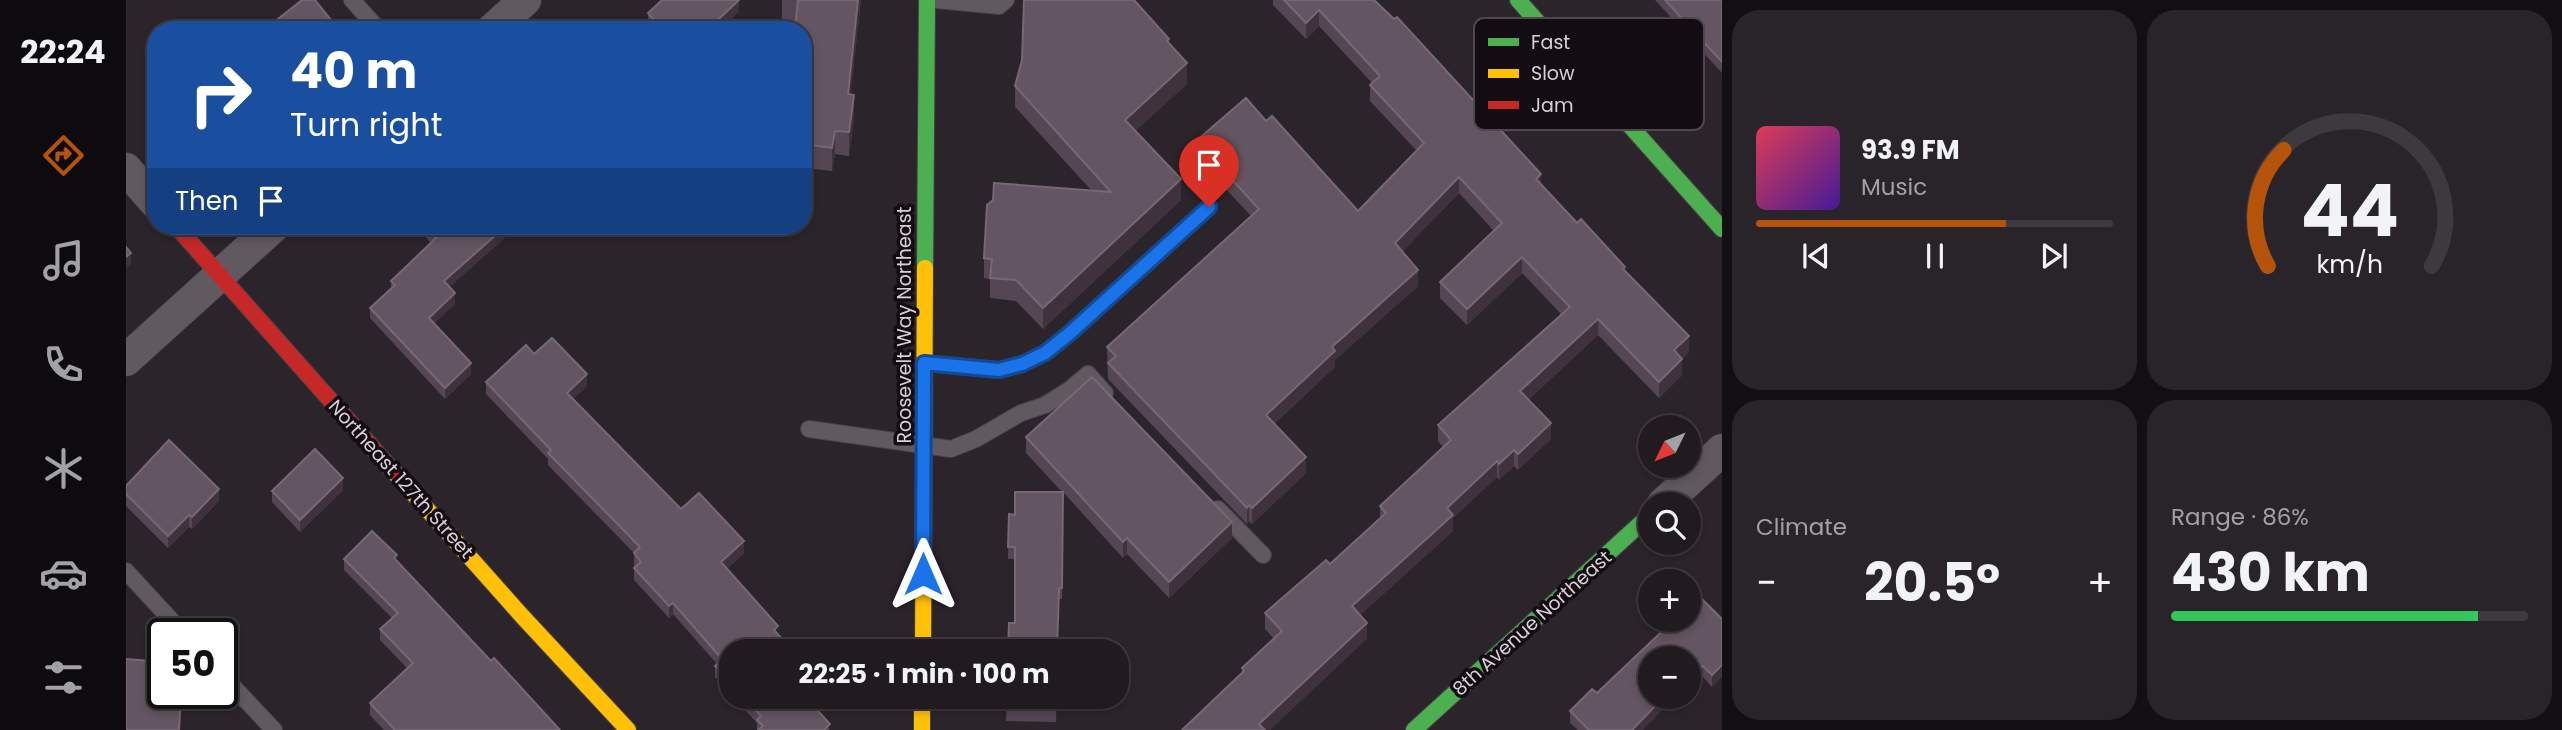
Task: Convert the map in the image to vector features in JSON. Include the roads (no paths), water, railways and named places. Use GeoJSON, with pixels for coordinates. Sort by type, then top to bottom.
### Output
{"type":"FeatureCollection","features":[{"type":"Feature","properties":{"kind":"street"},"geometry":{"type":"LineString","coordinates":[[502,21],[525,0]]}},
{"type":"Feature","properties":{"kind":"street","name":"Roosevelt Way Northeast"},"geometry":{"type":"LineString","coordinates":[[923,639],[927,0]]}},
{"type":"Feature","properties":{"kind":"street"},"geometry":{"type":"LineString","coordinates":[[1518,0],[1534,18]]}},
{"type":"Feature","properties":{"kind":"street"},"geometry":{"type":"LineString","coordinates":[[1634,130],[1722,229]]}},
{"type":"Feature","properties":{"kind":"street"},"geometry":{"type":"LineString","coordinates":[[126,169],[147,193]]}},
{"type":"Feature","properties":{"kind":"street","name":"Northeast 127th Street"},"geometry":{"type":"LineString","coordinates":[[184,235],[522,615],[628,730]]}},
{"type":"Feature","properties":{"kind":"street"},"geometry":{"type":"LineString","coordinates":[[126,360],[264,235]]}},
{"type":"Feature","properties":{"kind":"street"},"geometry":{"type":"LineString","coordinates":[[1676,492],[1722,450]]}},
{"type":"Feature","properties":{"kind":"street","name":"8th Avenue Northeast"},"geometry":{"type":"LineString","coordinates":[[1414,730],[1638,526]]}},
{"type":"Feature","properties":{"kind":"street"},"geometry":{"type":"LineString","coordinates":[[922,709],[922,730]]}},
{"type":"Feature","properties":{"kind":"lane"},"geometry":{"type":"LineString","coordinates":[[352,0],[371,21]]}},
{"type":"Feature","properties":{"kind":"lane"},"geometry":{"type":"LineString","coordinates":[[937,0],[999,6],[1006,0]]}},
{"type":"Feature","properties":{"kind":"lane"},"geometry":{"type":"LineString","coordinates":[[924,363],[999,370],[1022,364],[1045,353],[1209,207]]}},
{"type":"Feature","properties":{"kind":"lane"},"geometry":{"type":"LineString","coordinates":[[808,429],[951,449],[976,439],[1021,412],[1045,405],[1088,374],[1117,404]]}},
{"type":"Feature","properties":{"kind":"lane"},"geometry":{"type":"LineString","coordinates":[[1204,494],[1263,555]]}},
{"type":"Feature","properties":{"kind":"lane"},"geometry":{"type":"LineString","coordinates":[[126,571],[169,618]]}},
{"type":"Feature","properties":{"kind":"lane"},"geometry":{"type":"LineString","coordinates":[[238,692],[274,730]]}}]}
